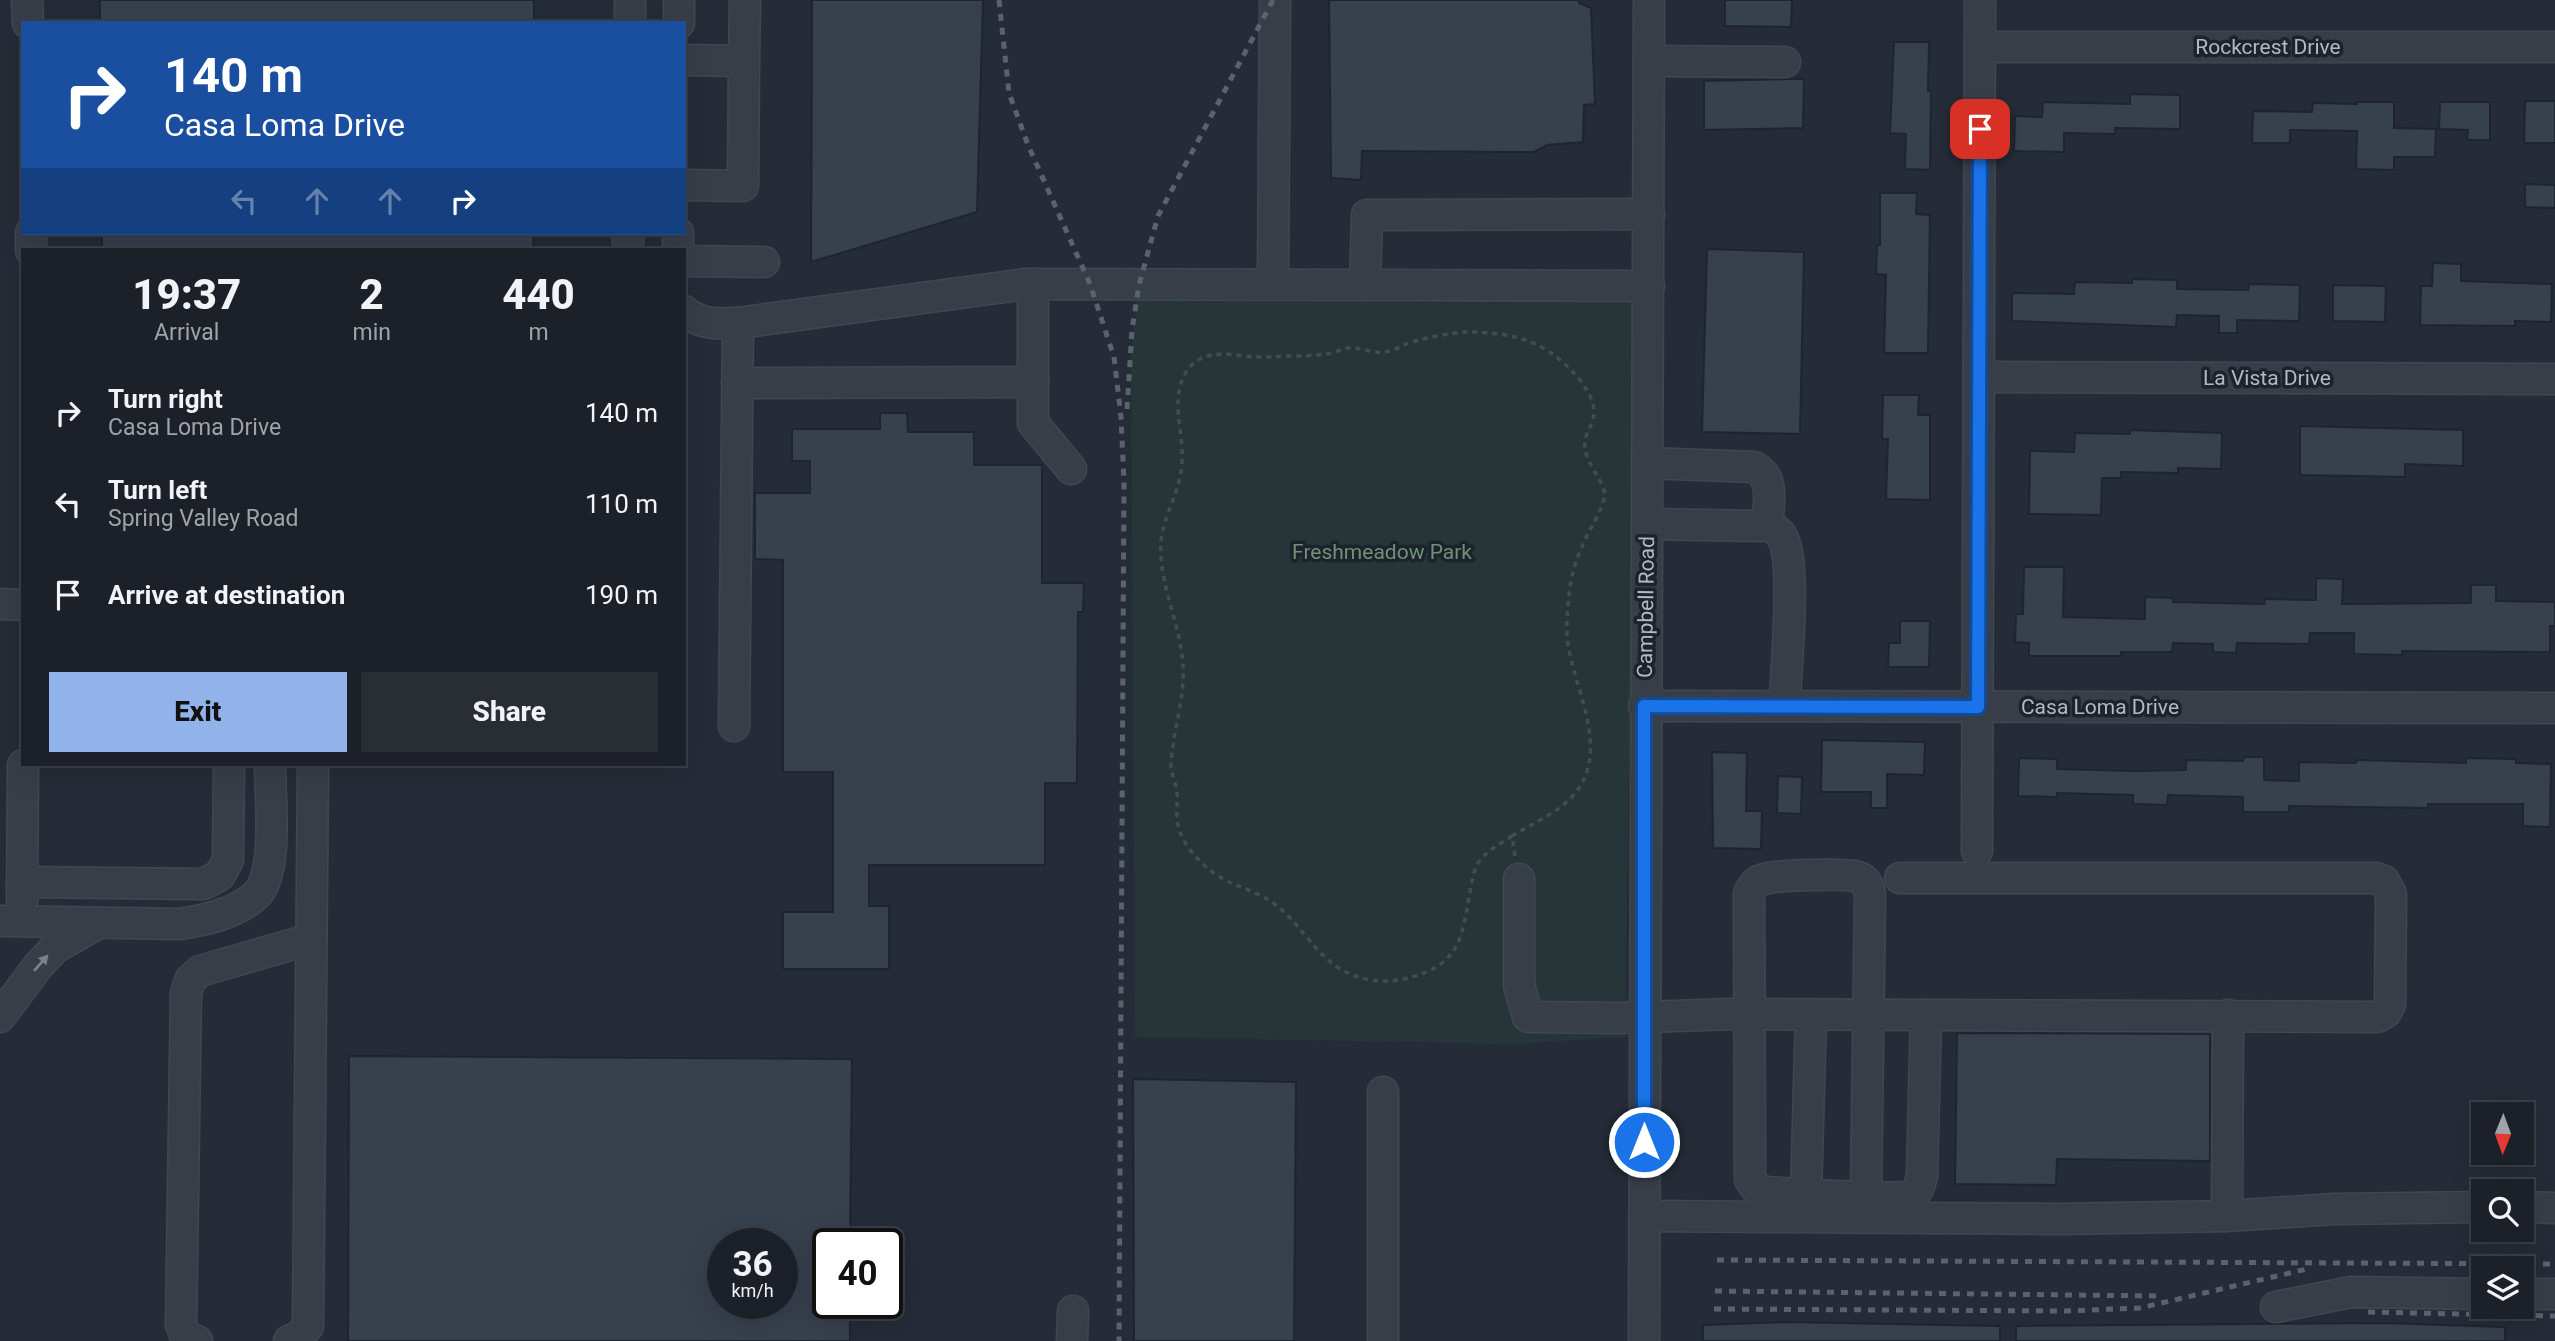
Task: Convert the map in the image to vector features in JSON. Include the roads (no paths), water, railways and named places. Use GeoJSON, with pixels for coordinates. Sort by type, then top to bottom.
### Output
{"type":"FeatureCollection","features":[{"type":"Feature","properties":{"kind":"street"},"geometry":{"type":"LineString","coordinates":[[27,0],[28,21]]}},
{"type":"Feature","properties":{"kind":"street"},"geometry":{"type":"LineString","coordinates":[[630,0],[630,21]]}},
{"type":"Feature","properties":{"kind":"street"},"geometry":{"type":"LineString","coordinates":[[679,0],[679,21]]}},
{"type":"Feature","properties":{"kind":"street"},"geometry":{"type":"LineString","coordinates":[[686,185],[743,186],[745,0]]}},
{"type":"Feature","properties":{"kind":"street"},"geometry":{"type":"LineString","coordinates":[[1273,284],[1275,0]]}},
{"type":"Feature","properties":{"kind":"street","name":"Campbell Road"},"geometry":{"type":"LineString","coordinates":[[1644,1341],[1644,706],[1649,0]]}},
{"type":"Feature","properties":{"kind":"street"},"geometry":{"type":"LineString","coordinates":[[1977,851],[1980,0]]}},
{"type":"Feature","properties":{"kind":"street","name":"Rockcrest Drive"},"geometry":{"type":"LineString","coordinates":[[1980,47],[2555,47]]}},
{"type":"Feature","properties":{"kind":"street"},"geometry":{"type":"LineString","coordinates":[[686,60],[744,61]]}},
{"type":"Feature","properties":{"kind":"street"},"geometry":{"type":"LineString","coordinates":[[1649,61],[1785,62]]}},
{"type":"Feature","properties":{"kind":"street"},"geometry":{"type":"LineString","coordinates":[[1365,285],[1367,215],[1649,214]]}},
{"type":"Feature","properties":{"kind":"street"},"geometry":{"type":"LineString","coordinates":[[686,261],[764,262]]}},
{"type":"Feature","properties":{"kind":"street"},"geometry":{"type":"LineString","coordinates":[[1033,284],[1033,423],[1071,469]]}},
{"type":"Feature","properties":{"kind":"street"},"geometry":{"type":"LineString","coordinates":[[686,312],[699,321],[712,324],[738,323],[1033,284],[1649,286]]}},
{"type":"Feature","properties":{"kind":"street"},"geometry":{"type":"LineString","coordinates":[[734,726],[738,323]]}},
{"type":"Feature","properties":{"kind":"street","name":"La Vista Drive"},"geometry":{"type":"LineString","coordinates":[[1979,377],[2555,379]]}},
{"type":"Feature","properties":{"kind":"street"},"geometry":{"type":"LineString","coordinates":[[737,383],[1033,382]]}},
{"type":"Feature","properties":{"kind":"street"},"geometry":{"type":"LineString","coordinates":[[1647,463],[1754,467],[1762,471],[1769,487],[1768,517],[1760,526],[1647,524]]}},
{"type":"Feature","properties":{"kind":"street"},"geometry":{"type":"LineString","coordinates":[[1764,522],[1782,536],[1788,550],[1789,622],[1785,706]]}},
{"type":"Feature","properties":{"kind":"street"},"geometry":{"type":"LineString","coordinates":[[0,604],[21,605]]}},
{"type":"Feature","properties":{"kind":"street","name":"Casa Loma Drive"},"geometry":{"type":"LineString","coordinates":[[1644,706],[2555,708]]}},
{"type":"Feature","properties":{"kind":"street"},"geometry":{"type":"LineString","coordinates":[[23,766],[22,882],[11,921],[180,924],[207,919],[230,910],[256,896],[265,883],[271,864],[270,766]]}},
{"type":"Feature","properties":{"kind":"street"},"geometry":{"type":"LineString","coordinates":[[22,882],[204,884],[220,875],[228,860],[229,766]]}},
{"type":"Feature","properties":{"kind":"street"},"geometry":{"type":"LineString","coordinates":[[289,1341],[300,1336],[308,1326],[313,766]]}},
{"type":"Feature","properties":{"kind":"street"},"geometry":{"type":"LineString","coordinates":[[1866,1196],[1870,894],[1867,883],[1859,877],[1844,875],[1770,878],[1752,886],[1749,894],[1750,1179],[1755,1187],[1764,1192],[1866,1196],[1912,1195],[1919,1188],[1923,1176],[1926,1015]]}},
{"type":"Feature","properties":{"kind":"street"},"geometry":{"type":"LineString","coordinates":[[1519,879],[1519,985],[1528,1017],[1751,1014],[2377,1017],[2386,1012],[2390,1004],[2391,894],[2384,881],[2376,878],[1900,878]]}},
{"type":"Feature","properties":{"kind":"street"},"geometry":{"type":"LineString","coordinates":[[0,1017],[55,948],[100,923]]}},
{"type":"Feature","properties":{"kind":"street"},"geometry":{"type":"LineString","coordinates":[[197,1341],[186,1338],[181,1325],[186,993],[190,980],[200,971],[311,939]]}},
{"type":"Feature","properties":{"kind":"street"},"geometry":{"type":"LineString","coordinates":[[1806,1194],[1811,1015]]}},
{"type":"Feature","properties":{"kind":"street"},"geometry":{"type":"LineString","coordinates":[[2227,1216],[2228,1015]]}},
{"type":"Feature","properties":{"kind":"street"},"geometry":{"type":"LineString","coordinates":[[1383,1092],[1383,1341]]}},
{"type":"Feature","properties":{"kind":"street"},"geometry":{"type":"LineString","coordinates":[[1644,1216],[2061,1219],[2471,1207]]}},
{"type":"Feature","properties":{"kind":"street"},"geometry":{"type":"LineString","coordinates":[[2534,1207],[2555,1208]]}},
{"type":"Feature","properties":{"kind":"street"},"geometry":{"type":"LineString","coordinates":[[2276,1307],[2351,1292],[2471,1294]]}},
{"type":"Feature","properties":{"kind":"street"},"geometry":{"type":"LineString","coordinates":[[2534,1294],[2555,1294]]}},
{"type":"Feature","properties":{"kind":"street"},"geometry":{"type":"LineString","coordinates":[[1072,1341],[1073,1311]]}},
{"type":"Feature","properties":{"kind":"railway"},"geometry":{"type":"LineString","coordinates":[[999,0],[1009,93],[1028,145],[1090,284],[1114,357],[1121,417],[1124,482],[1119,1341]]}},
{"type":"Feature","properties":{"kind":"railway"},"geometry":{"type":"LineString","coordinates":[[1127,409],[1132,330],[1139,285],[1158,216],[1273,0]]}},
{"type":"Feature","properties":{"kind":"railway"},"geometry":{"type":"LineString","coordinates":[[1717,1260],[2555,1264]]}},
{"type":"Feature","properties":{"kind":"railway"},"geometry":{"type":"LineString","coordinates":[[1714,1309],[2065,1311],[2140,1308],[2307,1269]]}},
{"type":"Feature","properties":{"kind":"railway"},"geometry":{"type":"LineString","coordinates":[[1715,1291],[2162,1296]]}},
{"type":"Feature","properties":{"kind":"railway"},"geometry":{"type":"LineString","coordinates":[[2368,1312],[2555,1316]]}},
{"type":"Feature","properties":{"kind":"park label","name":"Freshmeadow Park"},"geometry":{"type":"Point","coordinates":[1382,552]}}]}
